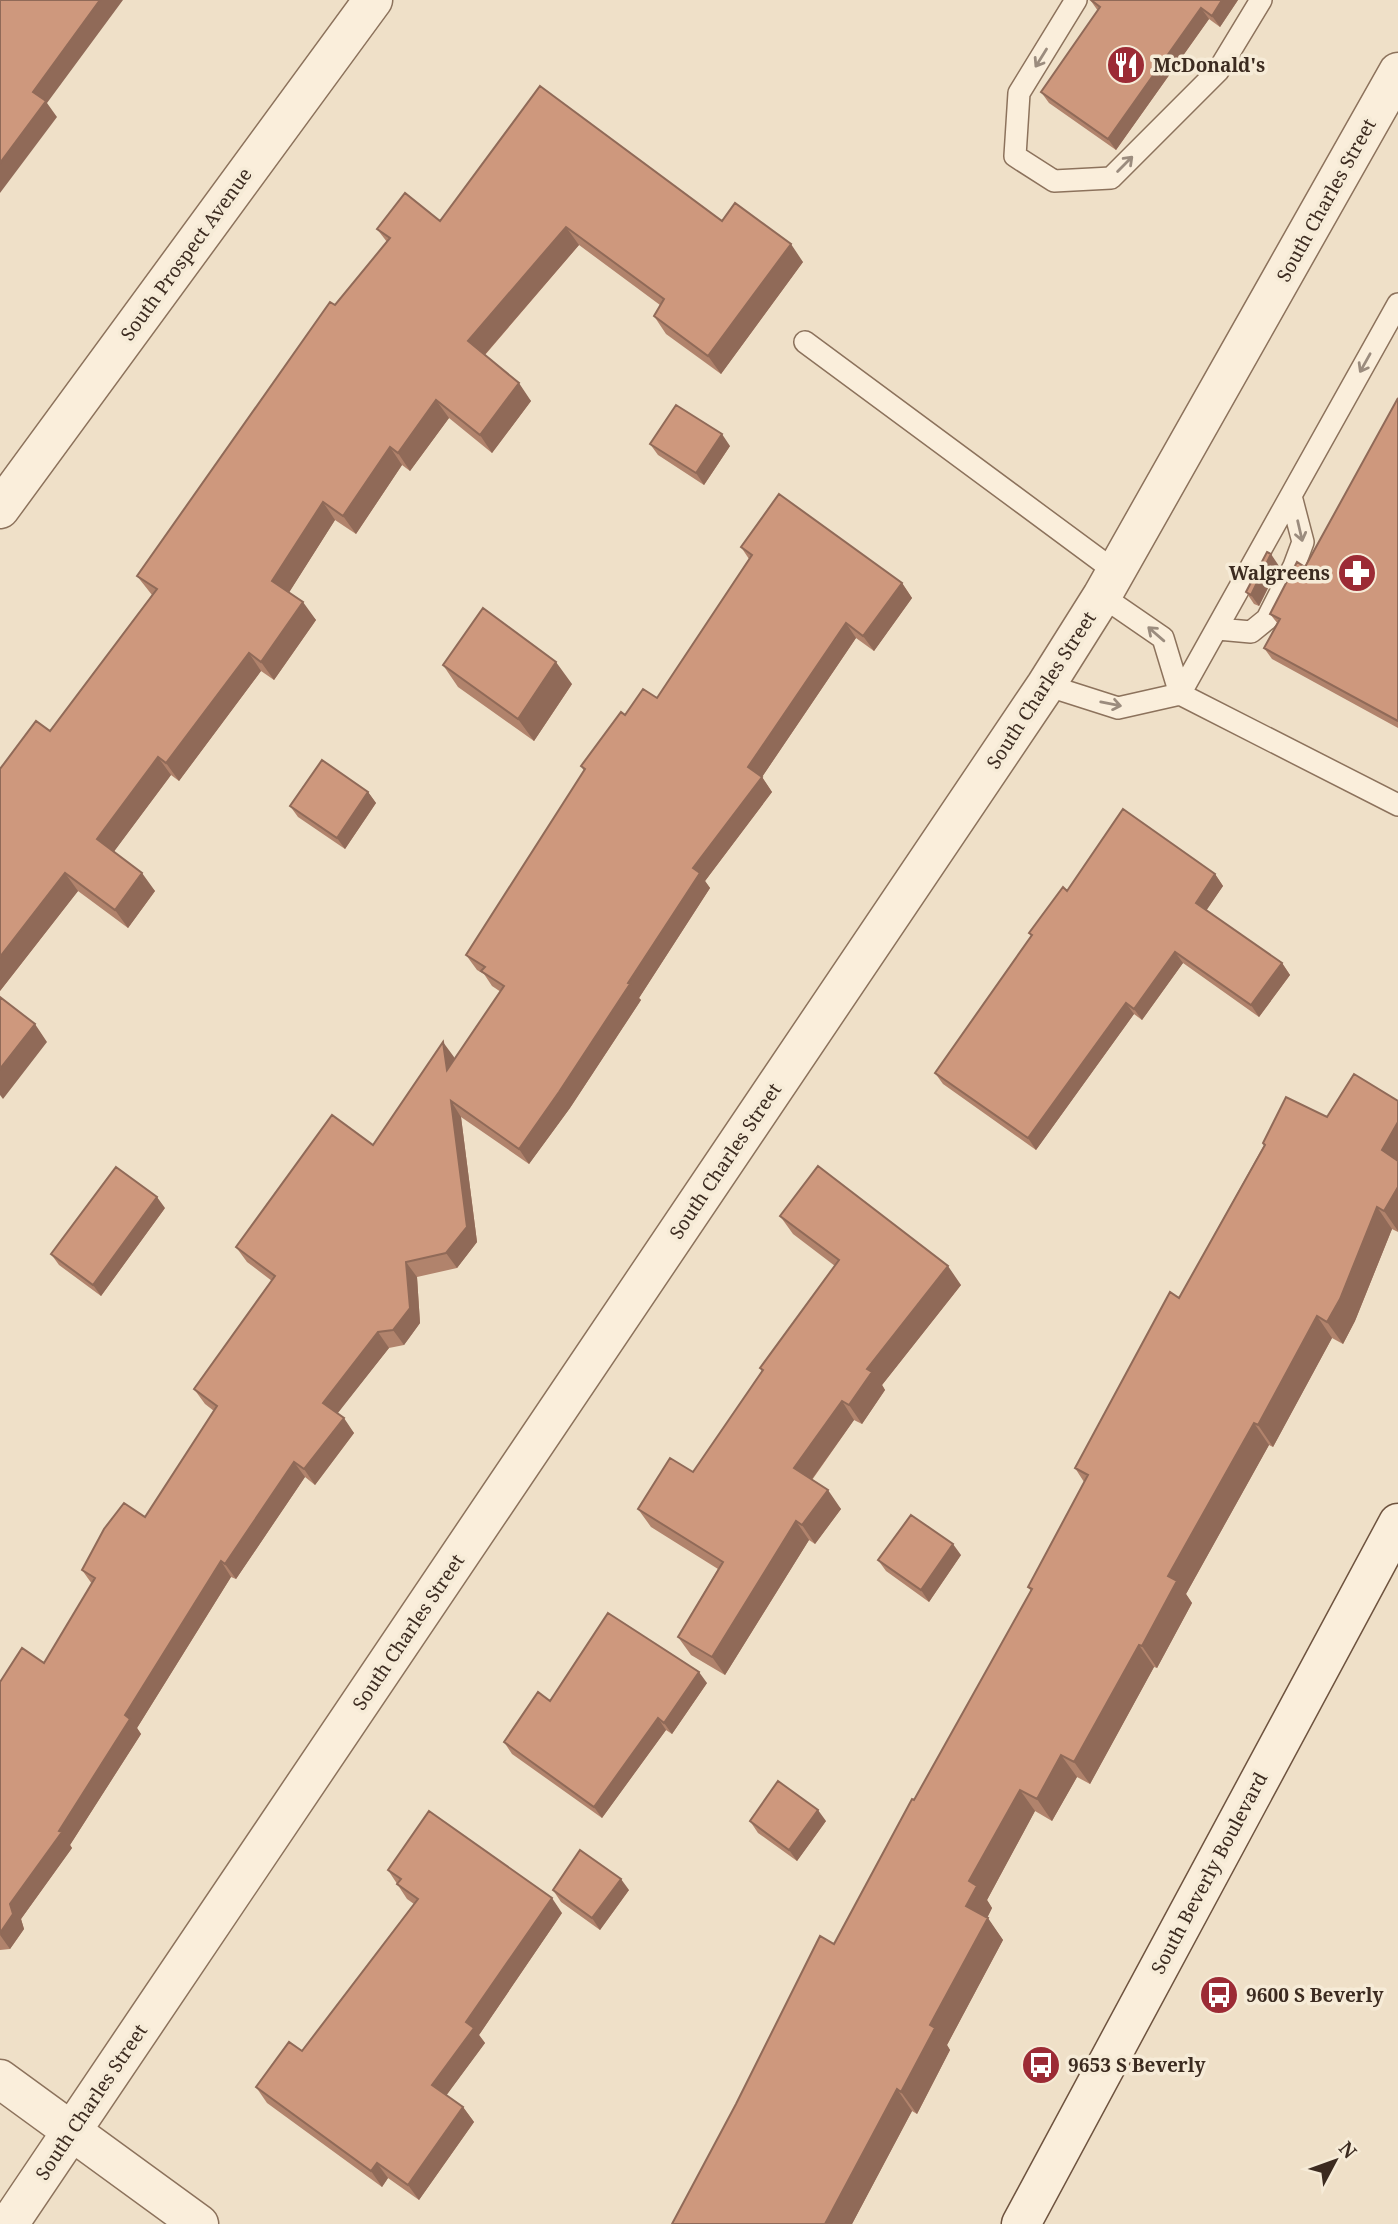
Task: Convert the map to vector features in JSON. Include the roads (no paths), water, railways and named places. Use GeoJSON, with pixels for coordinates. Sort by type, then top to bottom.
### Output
{"type":"FeatureCollection","features":[{"type":"Feature","properties":{"kind":"street","name":"South Prospect Avenue"},"geometry":{"type":"LineString","coordinates":[[0,509],[373,0]]}},
{"type":"Feature","properties":{"kind":"street","name":"South Charles Street"},"geometry":{"type":"LineString","coordinates":[[9,2224],[1046,685],[1109,584],[1398,72]]}},
{"type":"Feature","properties":{"kind":"street","name":"South Beverly Boulevard"},"geometry":{"type":"LineString","coordinates":[[1021,2224],[1398,1523]]}},
{"type":"Feature","properties":{"kind":"street"},"geometry":{"type":"LineString","coordinates":[[0,2079],[199,2224]]}},
{"type":"Feature","properties":{"kind":"lane"},"geometry":{"type":"LineString","coordinates":[[1076,0],[1019,93],[1015,156],[1054,181],[1111,178],[1218,71],[1261,0]]}},
{"type":"Feature","properties":{"kind":"lane"},"geometry":{"type":"LineString","coordinates":[[1180,694],[1398,304]]}},
{"type":"Feature","properties":{"kind":"lane"},"geometry":{"type":"LineString","coordinates":[[805,342],[1109,584],[1163,638],[1180,694]]}},
{"type":"Feature","properties":{"kind":"lane"},"geometry":{"type":"LineString","coordinates":[[1218,629],[1251,632],[1267,619],[1303,542],[1291,496]]}},
{"type":"Feature","properties":{"kind":"lane"},"geometry":{"type":"LineString","coordinates":[[1046,685],[1118,708],[1180,694],[1398,805]]}},
{"type":"Feature","properties":{"kind":"place","name":"McDonald's"},"geometry":{"type":"Point","coordinates":[1126,65]}},
{"type":"Feature","properties":{"kind":"place","name":"Walgreens"},"geometry":{"type":"Point","coordinates":[1357,573]}},
{"type":"Feature","properties":{"kind":"place","name":"9600 S Beverly"},"geometry":{"type":"Point","coordinates":[1219,1995]}},
{"type":"Feature","properties":{"kind":"place","name":"9653 S Beverly"},"geometry":{"type":"Point","coordinates":[1041,2065]}}]}
